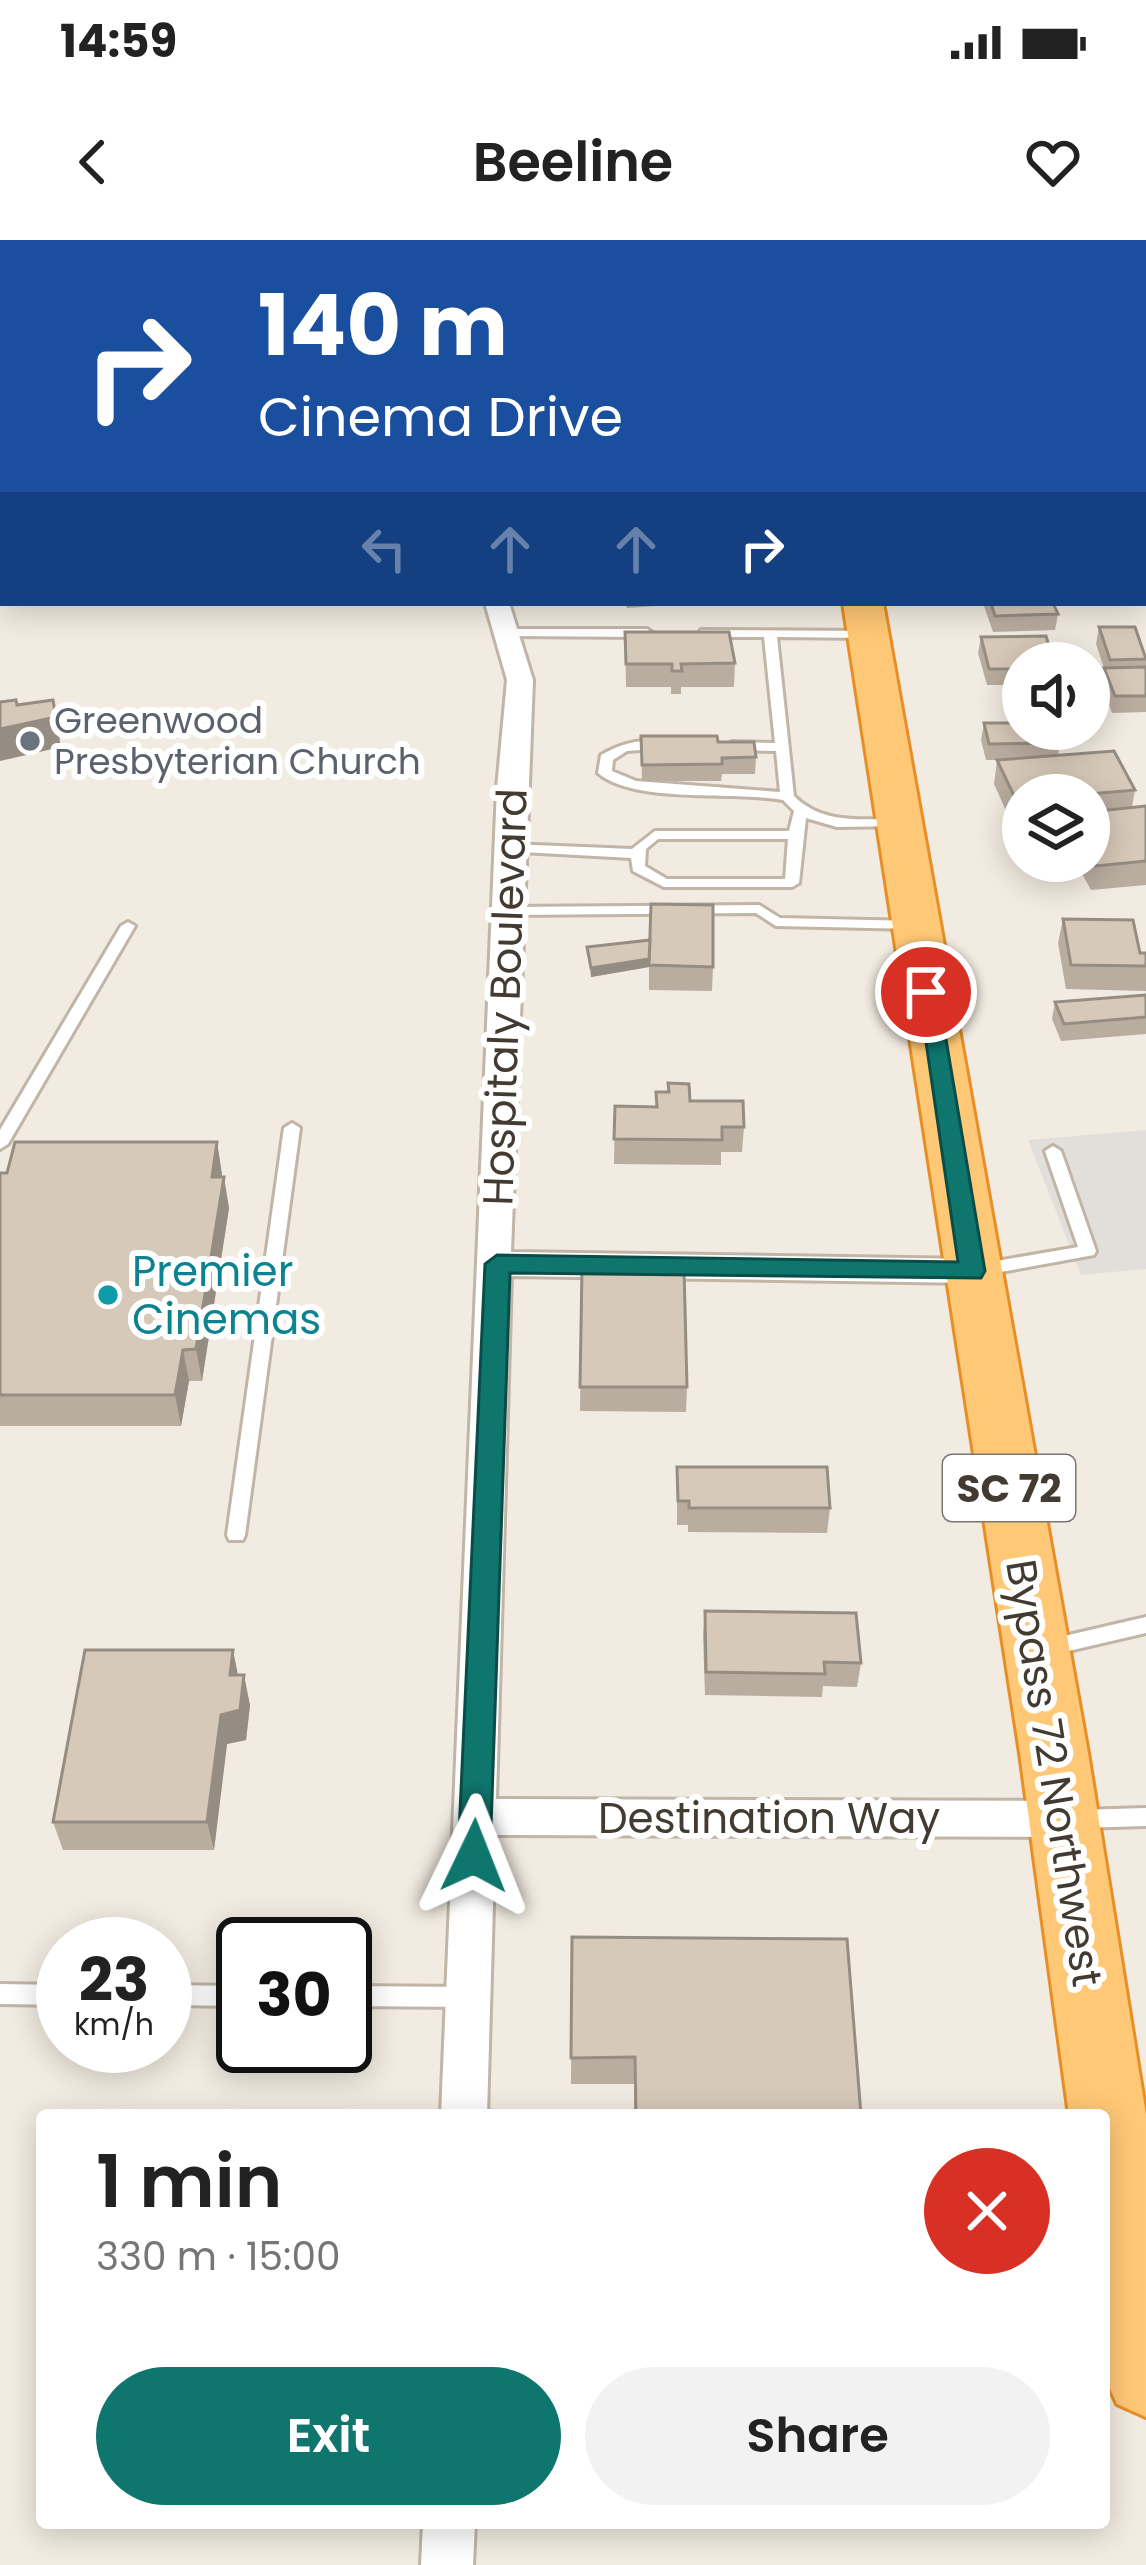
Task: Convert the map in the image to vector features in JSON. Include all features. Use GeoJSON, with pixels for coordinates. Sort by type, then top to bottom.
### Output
{"type":"FeatureCollection","features":[{"type":"Feature","properties":{"kind":"highway","name":"Bypass 72 Northwest"},"geometry":{"type":"LineString","coordinates":[[865,618],[1037,1651],[1106,2109]]}},
{"type":"Feature","properties":{"kind":"highway","name":"Bypass 72 Northwest"},"geometry":{"type":"LineString","coordinates":[[1110,2134],[1146,2375]]}},
{"type":"Feature","properties":{"kind":"street","name":"Hospitaly Boulevard"},"geometry":{"type":"LineString","coordinates":[[464,2109],[507,911],[520,680],[502,618]]}},
{"type":"Feature","properties":{"kind":"street"},"geometry":{"type":"LineString","coordinates":[[497,1264],[972,1271]]}},
{"type":"Feature","properties":{"kind":"street","name":"Destination Way"},"geometry":{"type":"LineString","coordinates":[[475,1817],[1063,1820]]}},
{"type":"Feature","properties":{"kind":"street"},"geometry":{"type":"LineString","coordinates":[[448,2565],[449,2529]]}},
{"type":"Feature","properties":{"kind":"lane"},"geometry":{"type":"LineString","coordinates":[[502,618],[660,633]]}},
{"type":"Feature","properties":{"kind":"lane"},"geometry":{"type":"LineString","coordinates":[[682,633],[770,633],[865,618]]}},
{"type":"Feature","properties":{"kind":"lane"},"geometry":{"type":"LineString","coordinates":[[770,633],[787,797],[800,813],[832,822],[899,824]]}},
{"type":"Feature","properties":{"kind":"lane"},"geometry":{"type":"LineString","coordinates":[[677,746],[614,750],[606,758],[605,772],[630,787],[754,788],[787,797]]}},
{"type":"Feature","properties":{"kind":"lane"},"geometry":{"type":"LineString","coordinates":[[718,746],[781,747]]}},
{"type":"Feature","properties":{"kind":"lane"},"geometry":{"type":"LineString","coordinates":[[638,854],[644,875],[664,883],[792,883],[800,813]]}},
{"type":"Feature","properties":{"kind":"lane"},"geometry":{"type":"LineString","coordinates":[[638,854],[655,835],[794,836]]}},
{"type":"Feature","properties":{"kind":"lane"},"geometry":{"type":"LineString","coordinates":[[510,848],[638,854]]}},
{"type":"Feature","properties":{"kind":"lane"},"geometry":{"type":"LineString","coordinates":[[507,911],[759,909],[776,922],[915,925]]}},
{"type":"Feature","properties":{"kind":"lane"},"geometry":{"type":"LineString","coordinates":[[0,1144],[128,926]]}},
{"type":"Feature","properties":{"kind":"lane"},"geometry":{"type":"LineString","coordinates":[[236,1535],[292,1128]]}},
{"type":"Feature","properties":{"kind":"lane"},"geometry":{"type":"LineString","coordinates":[[972,1271],[1088,1251],[1053,1150]]}},
{"type":"Feature","properties":{"kind":"lane"},"geometry":{"type":"LineString","coordinates":[[1037,1651],[1146,1625]]}},
{"type":"Feature","properties":{"kind":"lane"},"geometry":{"type":"LineString","coordinates":[[1063,1820],[1146,1817]]}},
{"type":"Feature","properties":{"kind":"lane"},"geometry":{"type":"LineString","coordinates":[[0,1994],[36,1994]]}},
{"type":"Feature","properties":{"kind":"lane"},"geometry":{"type":"LineString","coordinates":[[372,1996],[468,1997]]}},
{"type":"Feature","properties":{"kind":"shaded area"},"geometry":{"type":"Polygon","coordinates":[[[1146,1130],[1146,1269],[1081,1275],[1028,1140],[1146,1130]]]}},
{"type":"Feature","properties":{"kind":"building"},"geometry":{"type":"Polygon","coordinates":[[[992,606],[1054,606],[1058,614],[995,616],[992,606]]]}},
{"type":"Feature","properties":{"kind":"building"},"geometry":{"type":"Polygon","coordinates":[[[1099,627],[1135,627],[1146,659],[1110,660],[1110,642],[1104,642],[1099,627]]]}},
{"type":"Feature","properties":{"kind":"building"},"geometry":{"type":"Polygon","coordinates":[[[625,632],[729,632],[735,663],[681,664],[682,671],[672,671],[672,664],[626,664],[625,632]]]}},
{"type":"Feature","properties":{"kind":"building"},"geometry":{"type":"Polygon","coordinates":[[[1046,636],[1048,642],[1002,642],[1002,669],[989,669],[981,637],[1046,636]]]}},
{"type":"Feature","properties":{"kind":"building"},"geometry":{"type":"Polygon","coordinates":[[[1146,667],[1146,696],[1115,696],[1110,668],[1146,667]]]}},
{"type":"Feature","properties":{"kind":"building"},"geometry":{"type":"Polygon","coordinates":[[[16,700],[17,705],[53,700],[56,717],[0,729],[0,702],[16,700]]]}},
{"type":"Feature","properties":{"kind":"building"},"geometry":{"type":"Polygon","coordinates":[[[984,723],[1002,723],[1002,744],[989,744],[984,723]]]}},
{"type":"Feature","properties":{"kind":"building"},"geometry":{"type":"Polygon","coordinates":[[[641,736],[717,736],[718,742],[754,742],[756,757],[722,758],[722,764],[642,765],[641,736]]]}},
{"type":"Feature","properties":{"kind":"building"},"geometry":{"type":"Polygon","coordinates":[[[1114,751],[1135,790],[1110,792],[1110,774],[1004,774],[997,760],[1114,751]]]}},
{"type":"Feature","properties":{"kind":"building"},"geometry":{"type":"Polygon","coordinates":[[[1146,806],[1146,861],[1110,865],[1110,810],[1146,806]]]}},
{"type":"Feature","properties":{"kind":"building"},"geometry":{"type":"Polygon","coordinates":[[[651,904],[713,905],[713,967],[649,965],[651,904]]]}},
{"type":"Feature","properties":{"kind":"building"},"geometry":{"type":"Polygon","coordinates":[[[1063,919],[1133,920],[1146,966],[1071,965],[1063,919]]]}},
{"type":"Feature","properties":{"kind":"building"},"geometry":{"type":"Polygon","coordinates":[[[650,940],[649,959],[591,968],[587,947],[650,940]]]}},
{"type":"Feature","properties":{"kind":"building"},"geometry":{"type":"Polygon","coordinates":[[[1146,995],[1146,1017],[1064,1024],[1055,1002],[1146,995]]]}},
{"type":"Feature","properties":{"kind":"building"},"geometry":{"type":"Polygon","coordinates":[[[668,1083],[689,1084],[690,1101],[743,1101],[744,1127],[722,1127],[722,1140],[614,1139],[615,1106],[657,1107],[656,1092],[669,1092],[668,1083]]]}},
{"type":"Feature","properties":{"kind":"building","name":"Premier Cinemas"},"geometry":{"type":"Polygon","coordinates":[[[15,1142],[217,1142],[212,1177],[224,1177],[196,1349],[183,1350],[175,1395],[0,1395],[0,1173],[7,1173],[15,1142]]]}},
{"type":"Feature","properties":{"kind":"building"},"geometry":{"type":"Polygon","coordinates":[[[582,1268],[684,1269],[687,1387],[580,1387],[582,1268]]]}},
{"type":"Feature","properties":{"kind":"building"},"geometry":{"type":"Polygon","coordinates":[[[677,1467],[827,1467],[830,1508],[689,1508],[689,1501],[678,1501],[677,1467]]]}},
{"type":"Feature","properties":{"kind":"building"},"geometry":{"type":"Polygon","coordinates":[[[705,1611],[856,1613],[861,1663],[824,1662],[825,1674],[706,1672],[705,1611]]]}},
{"type":"Feature","properties":{"kind":"building"},"geometry":{"type":"Polygon","coordinates":[[[85,1650],[233,1650],[230,1675],[244,1675],[240,1710],[221,1715],[207,1822],[53,1822],[85,1650]]]}},
{"type":"Feature","properties":{"kind":"building"},"geometry":{"type":"Polygon","coordinates":[[[572,1937],[847,1939],[861,2109],[636,2109],[635,2057],[571,2058],[572,1937]]]}},
{"type":"Feature","properties":{"kind":"place","name":"Greenwood Presbyterian Church"},"geometry":{"type":"Point","coordinates":[30,741]}},
{"type":"Feature","properties":{"kind":"place","name":"Premier Cinemas"},"geometry":{"type":"Point","coordinates":[108,1295]}},
{"type":"Feature","properties":{"kind":"route"},"geometry":{"type":"LineString","coordinates":[[474,1856],[497,1264],[972,1271],[926,992]]}}]}
